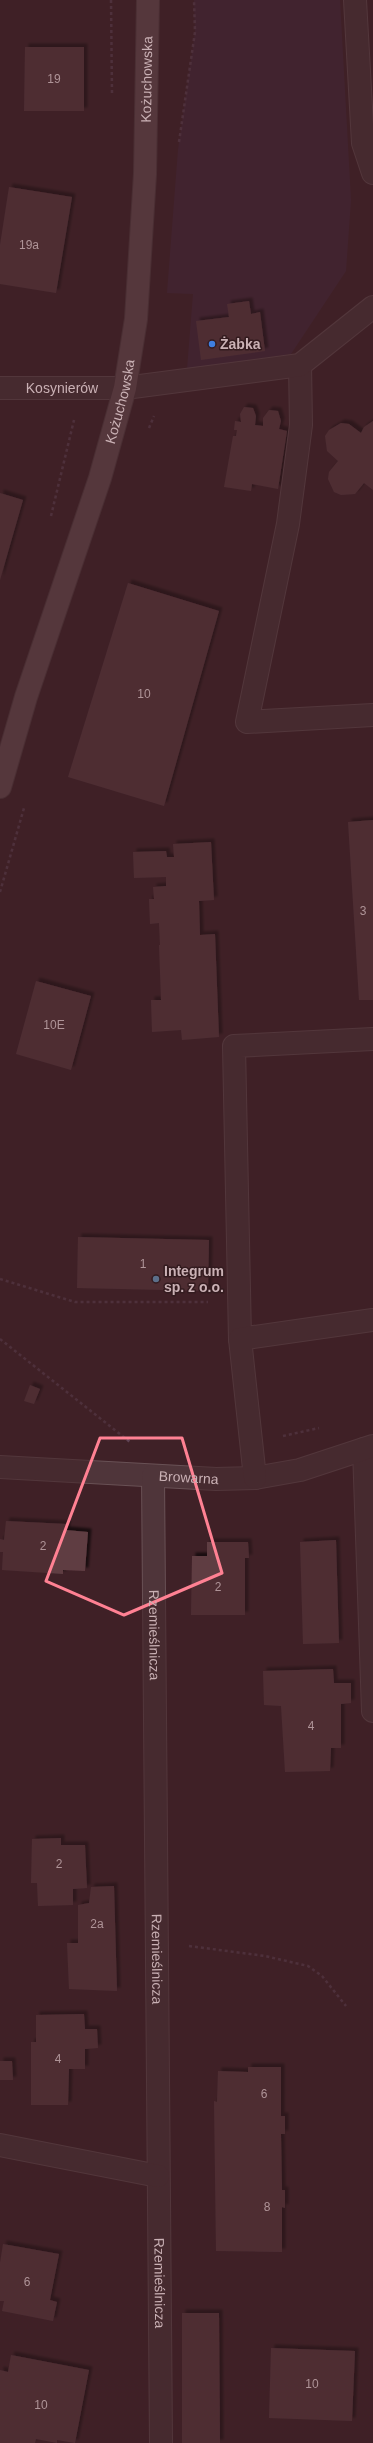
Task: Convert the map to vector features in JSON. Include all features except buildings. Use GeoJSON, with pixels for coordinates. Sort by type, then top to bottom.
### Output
{"type":"FeatureCollection","features":[{"type":"Feature","properties":{"kind":"main road","name":"Kożuchowska"},"geometry":{"type":"LineString","coordinates":[[0,787],[26,697],[100,478],[125,388],[136,319],[144,189],[148,0]]}},
{"type":"Feature","properties":{"kind":"street"},"geometry":{"type":"LineString","coordinates":[[361,12],[363,143],[373,173]]}},
{"type":"Feature","properties":{"kind":"street"},"geometry":{"type":"LineString","coordinates":[[373,307],[300,365],[301,425],[288,524],[247,722],[373,715]]}},
{"type":"Feature","properties":{"kind":"street","name":"Kosynierów"},"geometry":{"type":"LineString","coordinates":[[0,388],[125,388],[300,365]]}},
{"type":"Feature","properties":{"kind":"street"},"geometry":{"type":"LineString","coordinates":[[255,1478],[240,1339],[234,1046],[373,1039]]}},
{"type":"Feature","properties":{"kind":"street"},"geometry":{"type":"LineString","coordinates":[[240,1339],[373,1320]]}},
{"type":"Feature","properties":{"kind":"street"},"geometry":{"type":"LineString","coordinates":[[368,1448],[373,1711]]}},
{"type":"Feature","properties":{"kind":"street","name":"Browarna"},"geometry":{"type":"LineString","coordinates":[[0,1467],[216,1479],[255,1478],[300,1470],[368,1448]]}},
{"type":"Feature","properties":{"kind":"street","name":"Rzemieślnicza"},"geometry":{"type":"LineString","coordinates":[[153,1476],[158,2176],[162,2443]]}},
{"type":"Feature","properties":{"kind":"street"},"geometry":{"type":"LineString","coordinates":[[0,2145],[158,2176]]}},
{"type":"Feature","properties":{"kind":"path"},"geometry":{"type":"LineString","coordinates":[[111,0],[112,95]]}},
{"type":"Feature","properties":{"kind":"path"},"geometry":{"type":"LineString","coordinates":[[0,892],[25,803]]}},
{"type":"Feature","properties":{"kind":"path"},"geometry":{"type":"LineString","coordinates":[[0,1279],[75,1302],[239,1302]]}},
{"type":"Feature","properties":{"kind":"path"},"geometry":{"type":"LineString","coordinates":[[0,1339],[135,1446],[127,1446]]}},
{"type":"Feature","properties":{"kind":"path"},"geometry":{"type":"LineString","coordinates":[[251,1442],[322,1427]]}},
{"type":"Feature","properties":{"kind":"path"},"geometry":{"type":"LineString","coordinates":[[156,1944],[228,1950],[265,1956],[308,1966],[322,1976],[346,2006]]}},
{"type":"Feature","properties":{"kind":"highlighted area"},"geometry":{"type":"Polygon","coordinates":[[[100,1438],[182,1438],[222,1573],[124,1615],[46,1581],[100,1438]]]}},
{"type":"Feature","properties":{"kind":"shaded area"},"geometry":{"type":"Polygon","coordinates":[[[194,0],[340,0],[351,200],[346,271],[291,354],[187,369],[193,294],[167,293],[178,150],[195,32],[194,0]]]}},
{"type":"Feature","properties":{"kind":"place","name":"Żabka"},"geometry":{"type":"Point","coordinates":[212,344]}},
{"type":"Feature","properties":{"kind":"place","name":"Integrum sp. z o.o."},"geometry":{"type":"Point","coordinates":[156,1279]}}]}
